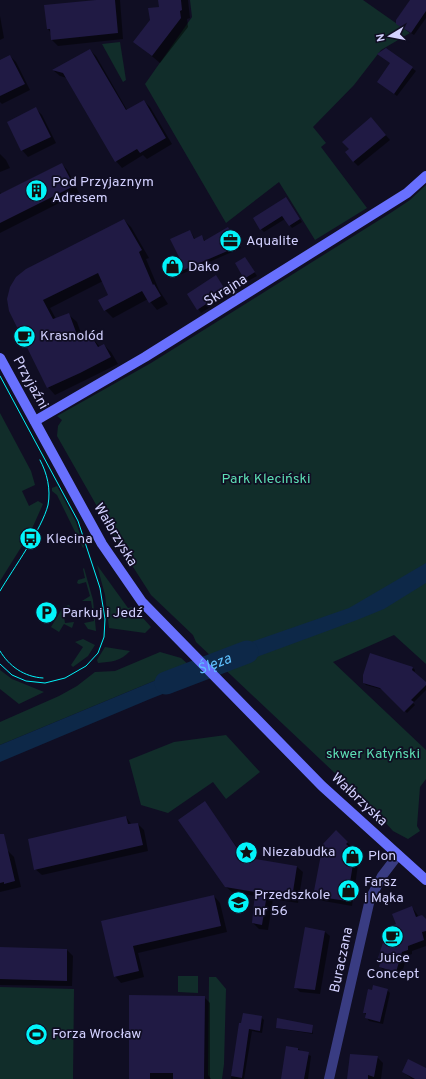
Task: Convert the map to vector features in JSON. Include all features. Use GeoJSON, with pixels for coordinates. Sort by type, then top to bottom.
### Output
{"type":"FeatureCollection","features":[{"type":"Feature","properties":{"kind":"street","name":"Skrajna"},"geometry":{"type":"LineString","coordinates":[[35,421],[185,333],[407,193],[426,176]]}},
{"type":"Feature","properties":{"kind":"street","name":"Przyjaźni"},"geometry":{"type":"LineString","coordinates":[[0,358],[35,421]]}},
{"type":"Feature","properties":{"kind":"street","name":"Wałbrzyska"},"geometry":{"type":"LineString","coordinates":[[35,421],[102,544],[142,602],[322,786],[426,880]]}},
{"type":"Feature","properties":{"kind":"street","name":"Buraczana"},"geometry":{"type":"LineString","coordinates":[[329,1079],[370,900],[382,876],[398,854]]}},
{"type":"Feature","properties":{"kind":"green space"},"geometry":{"type":"Polygon","coordinates":[[[190,0],[363,0],[410,33],[381,50],[354,85],[313,127],[326,143],[321,147],[367,208],[315,240],[279,182],[226,223],[145,84],[192,17],[190,0]]]}},
{"type":"Feature","properties":{"kind":"green space"},"geometry":{"type":"Polygon","coordinates":[[[120,42],[126,80],[123,82],[102,44],[120,42]]]}},
{"type":"Feature","properties":{"kind":"green space","name":"Park Kleciński"},"geometry":{"type":"Polygon","coordinates":[[[426,185],[426,664],[394,635],[333,662],[426,750],[426,779],[420,787],[417,826],[420,831],[408,839],[393,831],[375,811],[196,642],[193,635],[151,595],[119,545],[57,436],[58,426],[62,420],[57,416],[151,363],[392,212],[410,200],[426,185]]]}},
{"type":"Feature","properties":{"kind":"green space"},"geometry":{"type":"Polygon","coordinates":[[[0,413],[31,471],[35,485],[22,491],[29,506],[38,501],[43,504],[30,533],[0,581],[0,413]]]}},
{"type":"Feature","properties":{"kind":"green space"},"geometry":{"type":"Polygon","coordinates":[[[57,486],[76,522],[84,547],[83,548],[57,495],[52,491],[52,488],[57,486]]]}},
{"type":"Feature","properties":{"kind":"green space"},"geometry":{"type":"Polygon","coordinates":[[[97,565],[128,608],[133,607],[151,627],[145,633],[109,628],[105,595],[97,565]]]}},
{"type":"Feature","properties":{"kind":"green space"},"geometry":{"type":"Polygon","coordinates":[[[84,568],[93,600],[96,631],[88,629],[84,623],[94,621],[91,601],[82,601],[90,596],[86,582],[79,584],[77,583],[78,580],[85,578],[84,568]]]}},
{"type":"Feature","properties":{"kind":"green space"},"geometry":{"type":"Polygon","coordinates":[[[69,605],[72,610],[63,611],[65,623],[74,622],[72,628],[64,624],[59,632],[51,627],[63,607],[69,605]]]}},
{"type":"Feature","properties":{"kind":"green space"},"geometry":{"type":"Polygon","coordinates":[[[83,639],[95,645],[88,656],[73,667],[71,665],[83,647],[75,642],[83,639]]]}},
{"type":"Feature","properties":{"kind":"green space"},"geometry":{"type":"Polygon","coordinates":[[[105,647],[130,651],[123,657],[116,660],[98,663],[97,660],[105,647]]]}},
{"type":"Feature","properties":{"kind":"green space"},"geometry":{"type":"Polygon","coordinates":[[[160,652],[181,658],[190,666],[0,745],[0,722],[59,696],[77,686],[95,672],[115,671],[160,652]]]}},
{"type":"Feature","properties":{"kind":"green space"},"geometry":{"type":"Polygon","coordinates":[[[0,670],[12,679],[44,692],[19,704],[0,689],[0,670]]]}},
{"type":"Feature","properties":{"kind":"green space"},"geometry":{"type":"Polygon","coordinates":[[[226,735],[260,772],[226,799],[213,782],[168,813],[141,805],[129,760],[174,742],[226,735]]]}},
{"type":"Feature","properties":{"kind":"green space"},"geometry":{"type":"Polygon","coordinates":[[[178,976],[198,976],[198,993],[178,992],[178,976]]]}},
{"type":"Feature","properties":{"kind":"green space"},"geometry":{"type":"Polygon","coordinates":[[[209,977],[216,977],[226,989],[224,1064],[222,1079],[211,1079],[208,1075],[209,977]]]}},
{"type":"Feature","properties":{"kind":"green space","name":"Forza Wrocław"},"geometry":{"type":"Polygon","coordinates":[[[0,987],[74,989],[73,1079],[0,1079],[0,987]]]}},
{"type":"Feature","properties":{"kind":"water"},"geometry":{"type":"Polygon","coordinates":[[[426,563],[426,583],[384,609],[224,669],[211,656],[349,608],[426,563]]]}},
{"type":"Feature","properties":{"kind":"water"},"geometry":{"type":"Polygon","coordinates":[[[190,666],[204,680],[193,682],[150,699],[0,762],[0,745],[190,666]]]}},
{"type":"Feature","properties":{"kind":"building"},"geometry":{"type":"Polygon","coordinates":[[[96,0],[115,0],[118,33],[51,40],[50,29],[47,29],[44,5],[96,0]]]}},
{"type":"Feature","properties":{"kind":"building"},"geometry":{"type":"Polygon","coordinates":[[[158,0],[181,0],[182,10],[180,11],[181,18],[152,56],[133,42],[150,20],[148,8],[159,7],[158,0]]]}},
{"type":"Feature","properties":{"kind":"building"},"geometry":{"type":"Polygon","coordinates":[[[410,0],[426,0],[426,11],[411,33],[396,24],[396,20],[410,0]]]}},
{"type":"Feature","properties":{"kind":"building"},"geometry":{"type":"Polygon","coordinates":[[[386,48],[413,67],[394,94],[377,82],[390,63],[377,54],[386,48]]]}},
{"type":"Feature","properties":{"kind":"building"},"geometry":{"type":"Polygon","coordinates":[[[90,49],[126,110],[144,100],[166,138],[140,153],[137,149],[115,162],[63,73],[52,70],[90,49]]]}},
{"type":"Feature","properties":{"kind":"building"},"geometry":{"type":"Polygon","coordinates":[[[10,55],[25,84],[0,96],[0,60],[10,55]]]}},
{"type":"Feature","properties":{"kind":"building"},"geometry":{"type":"Polygon","coordinates":[[[36,107],[51,137],[21,151],[7,122],[36,107]]]}},
{"type":"Feature","properties":{"kind":"building"},"geometry":{"type":"Polygon","coordinates":[[[371,117],[386,135],[353,162],[345,152],[349,149],[342,142],[371,117]]]}},
{"type":"Feature","properties":{"kind":"building","name":"Pod Przyjaznym Adresem"},"geometry":{"type":"Polygon","coordinates":[[[62,163],[74,186],[0,223],[0,194],[62,163]]]}},
{"type":"Feature","properties":{"kind":"building"},"geometry":{"type":"Polygon","coordinates":[[[286,197],[300,219],[289,226],[282,216],[260,230],[253,218],[286,197]]]}},
{"type":"Feature","properties":{"kind":"building"},"geometry":{"type":"Polygon","coordinates":[[[124,219],[142,250],[139,252],[153,285],[154,284],[161,296],[149,303],[142,291],[104,311],[98,300],[108,295],[98,273],[43,300],[53,319],[69,313],[79,340],[90,334],[98,347],[104,344],[111,357],[47,388],[9,311],[7,299],[10,287],[16,277],[26,269],[124,219]]]}},
{"type":"Feature","properties":{"kind":"building"},"geometry":{"type":"Polygon","coordinates":[[[228,227],[239,246],[172,275],[166,263],[179,257],[170,239],[190,230],[194,239],[202,235],[204,241],[228,227]]]}},
{"type":"Feature","properties":{"kind":"building"},"geometry":{"type":"Polygon","coordinates":[[[245,257],[255,272],[244,279],[235,263],[245,257]]]}},
{"type":"Feature","properties":{"kind":"building"},"geometry":{"type":"Polygon","coordinates":[[[216,275],[226,291],[197,310],[187,294],[216,275]]]}},
{"type":"Feature","properties":{"kind":"building"},"geometry":{"type":"Polygon","coordinates":[[[370,653],[413,667],[412,670],[426,682],[426,685],[411,700],[414,702],[404,712],[380,688],[363,683],[363,675],[370,653]]]}},
{"type":"Feature","properties":{"kind":"building"},"geometry":{"type":"Polygon","coordinates":[[[205,801],[243,857],[297,866],[292,898],[267,894],[262,925],[252,923],[255,892],[225,887],[178,820],[205,801]]]}},
{"type":"Feature","properties":{"kind":"building"},"geometry":{"type":"Polygon","coordinates":[[[126,816],[128,824],[138,823],[143,845],[34,870],[28,839],[126,816]]]}},
{"type":"Feature","properties":{"kind":"building"},"geometry":{"type":"Polygon","coordinates":[[[336,830],[348,842],[346,844],[355,852],[347,901],[313,896],[323,844],[336,830]]]}},
{"type":"Feature","properties":{"kind":"building"},"geometry":{"type":"Polygon","coordinates":[[[0,834],[4,834],[15,881],[4,884],[4,882],[0,883],[0,834]]]}},
{"type":"Feature","properties":{"kind":"building"},"geometry":{"type":"Polygon","coordinates":[[[214,895],[221,926],[133,946],[139,971],[114,977],[101,921],[214,895]]]}},
{"type":"Feature","properties":{"kind":"building"},"geometry":{"type":"Polygon","coordinates":[[[412,906],[416,917],[422,915],[426,919],[426,931],[422,932],[424,940],[408,946],[408,950],[402,952],[396,972],[379,967],[381,959],[378,958],[386,933],[388,934],[391,926],[396,924],[392,914],[412,906]]]}},
{"type":"Feature","properties":{"kind":"building"},"geometry":{"type":"Polygon","coordinates":[[[305,927],[325,931],[315,990],[294,988],[305,927]]]}},
{"type":"Feature","properties":{"kind":"building"},"geometry":{"type":"Polygon","coordinates":[[[0,947],[67,949],[67,981],[0,979],[0,947]]]}},
{"type":"Feature","properties":{"kind":"building"},"geometry":{"type":"Polygon","coordinates":[[[373,985],[388,989],[380,1022],[365,1018],[366,1013],[363,1013],[368,989],[372,990],[373,985]]]}},
{"type":"Feature","properties":{"kind":"building"},"geometry":{"type":"Polygon","coordinates":[[[129,995],[205,996],[204,1079],[173,1079],[173,1073],[150,1073],[150,1079],[129,1079],[129,995]]]}},
{"type":"Feature","properties":{"kind":"building"},"geometry":{"type":"Polygon","coordinates":[[[243,1013],[262,1016],[260,1031],[249,1029],[242,1078],[231,1076],[239,1023],[241,1023],[243,1013]]]}},
{"type":"Feature","properties":{"kind":"building"},"geometry":{"type":"Polygon","coordinates":[[[277,1018],[313,1025],[312,1033],[276,1028],[277,1018]]]}},
{"type":"Feature","properties":{"kind":"building"},"geometry":{"type":"Polygon","coordinates":[[[286,1046],[309,1052],[304,1079],[281,1079],[286,1046]]]}},
{"type":"Feature","properties":{"kind":"building"},"geometry":{"type":"Polygon","coordinates":[[[350,1054],[378,1056],[374,1077],[368,1075],[368,1079],[347,1079],[350,1054]]]}},
{"type":"Feature","properties":{"kind":"building"},"geometry":{"type":"Polygon","coordinates":[[[408,1059],[426,1068],[426,1079],[415,1079],[402,1072],[408,1059]]]}},
{"type":"Feature","properties":{"kind":"waterway","name":"Ślęza"},"geometry":{"type":"LineString","coordinates":[[166,683],[247,652]]}},
{"type":"Feature","properties":{"kind":"tram line"},"geometry":{"type":"LineString","coordinates":[[0,376],[78,521],[100,588],[105,619],[104,637],[98,653],[86,666],[65,678],[45,683],[26,681],[12,675],[0,664]]}},
{"type":"Feature","properties":{"kind":"tram line"},"geometry":{"type":"LineString","coordinates":[[0,591],[27,549],[45,515],[49,499],[48,481],[40,460]]}},
{"type":"Feature","properties":{"kind":"tram line"},"geometry":{"type":"LineString","coordinates":[[0,651],[18,670],[23,673],[43,678]]}},
{"type":"Feature","properties":{"kind":"place","name":"Pod Przyjaznym Adresem"},"geometry":{"type":"Point","coordinates":[37,190]}},
{"type":"Feature","properties":{"kind":"place","name":"Aqualite"},"geometry":{"type":"Point","coordinates":[231,241]}},
{"type":"Feature","properties":{"kind":"place","name":"Dako"},"geometry":{"type":"Point","coordinates":[173,267]}},
{"type":"Feature","properties":{"kind":"place","name":"Krasnolód"},"geometry":{"type":"Point","coordinates":[25,336]}},
{"type":"Feature","properties":{"kind":"place","name":"Klecina"},"geometry":{"type":"Point","coordinates":[31,539]}},
{"type":"Feature","properties":{"kind":"place","name":"Parkuj i Jedź"},"geometry":{"type":"Point","coordinates":[46,613]}},
{"type":"Feature","properties":{"kind":"place","name":"Niezabudka"},"geometry":{"type":"Point","coordinates":[247,852]}},
{"type":"Feature","properties":{"kind":"place","name":"Plon"},"geometry":{"type":"Point","coordinates":[353,856]}},
{"type":"Feature","properties":{"kind":"place","name":"Farsz i Mąka"},"geometry":{"type":"Point","coordinates":[348,890]}},
{"type":"Feature","properties":{"kind":"place","name":"Przedszkole nr 56"},"geometry":{"type":"Point","coordinates":[239,903]}},
{"type":"Feature","properties":{"kind":"place","name":"Juice Concept"},"geometry":{"type":"Point","coordinates":[393,936]}},
{"type":"Feature","properties":{"kind":"place","name":"Forza Wrocław"},"geometry":{"type":"Point","coordinates":[37,1034]}},
{"type":"Feature","properties":{"kind":"park label","name":"skwer Katyński"},"geometry":{"type":"Point","coordinates":[373,754]}}]}
